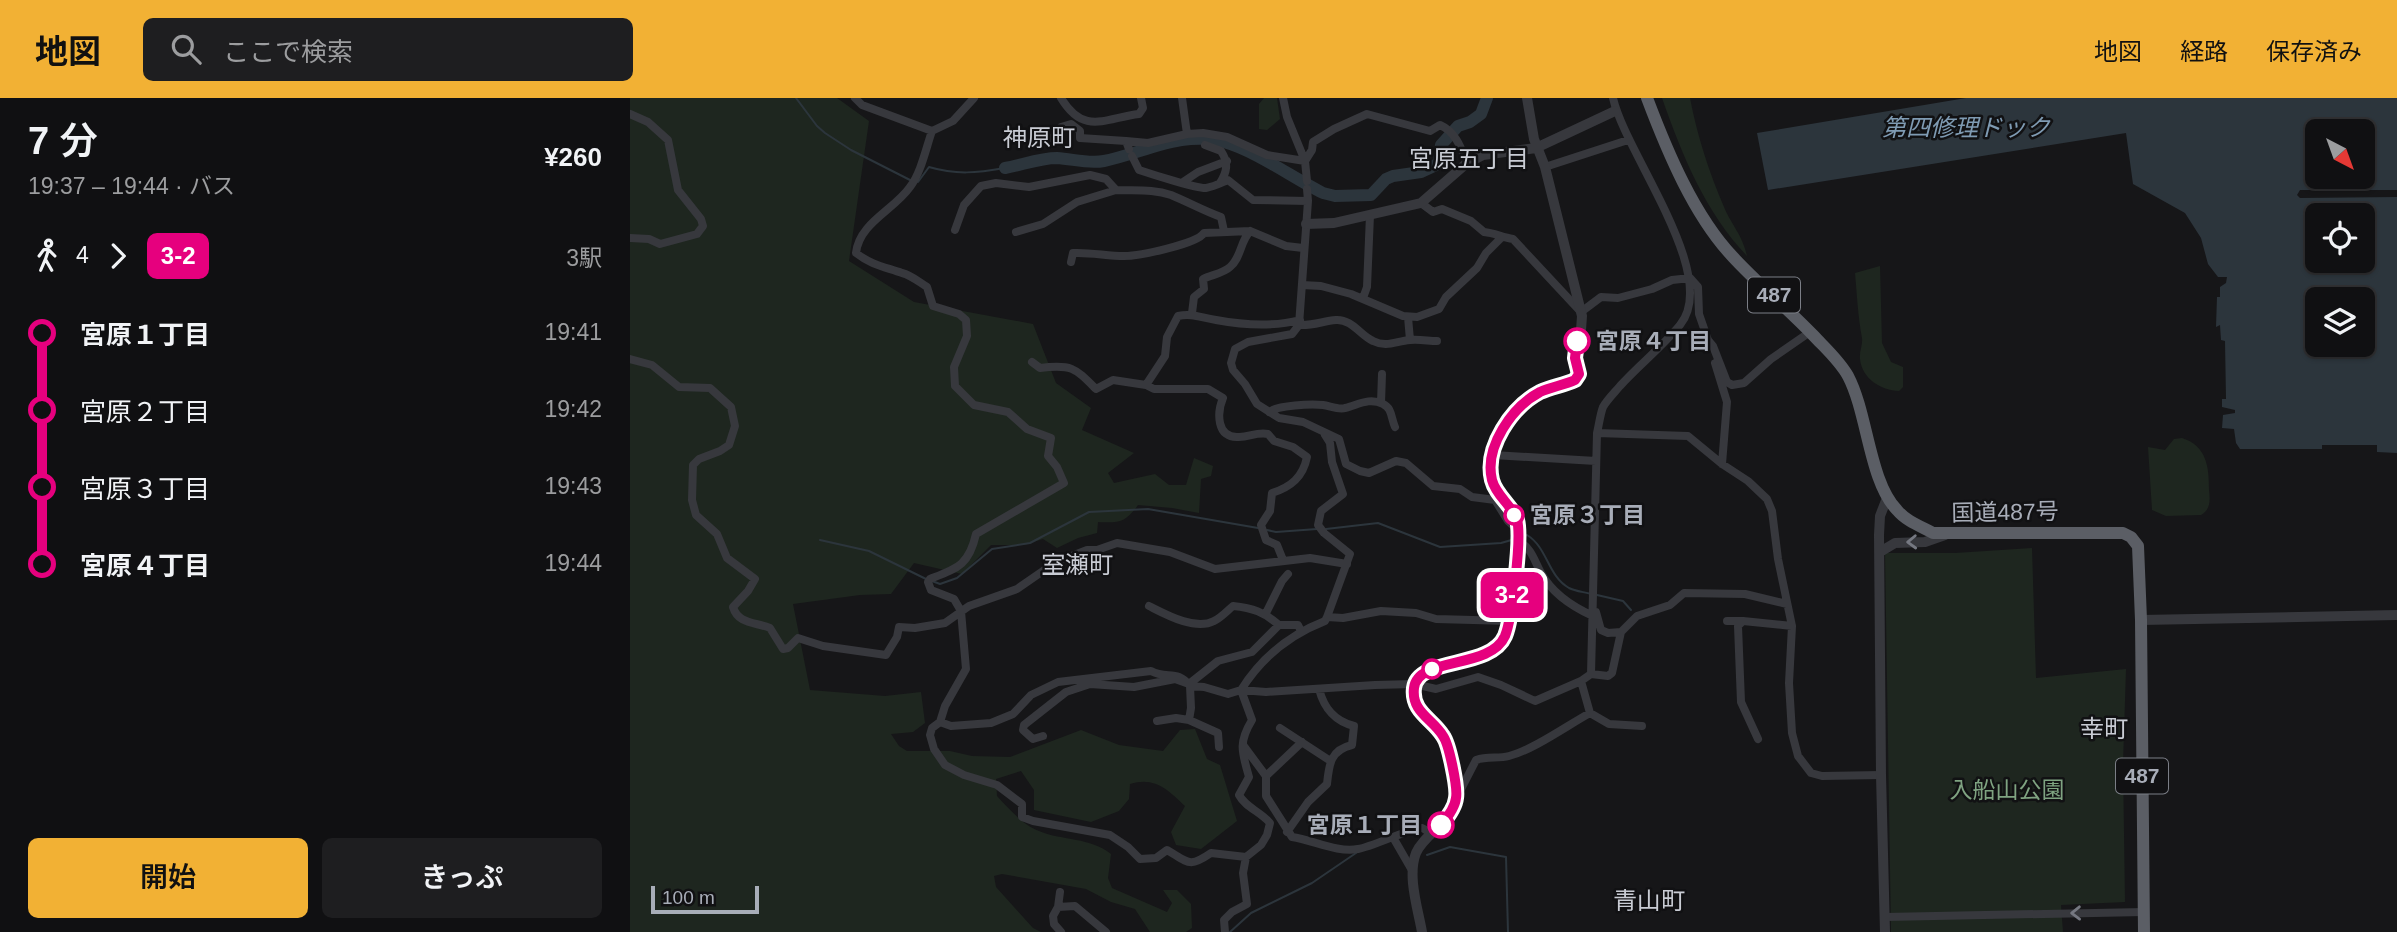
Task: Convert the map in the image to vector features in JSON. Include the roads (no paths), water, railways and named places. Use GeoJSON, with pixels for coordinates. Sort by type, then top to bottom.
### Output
{"type":"FeatureCollection","features":[{"type":"Feature","properties":{"kind":"highway","name":"国道487号"},"geometry":{"type":"LineString","coordinates":[[1647,98],[1698,213],[1732,257],[1800,320],[1847,374],[1863,415],[1875,467],[1887,498],[1897,510],[1933,533],[1946,535],[1960,532],[2123,533],[2131,537],[2138,546],[2144,932]]}},
{"type":"Feature","properties":{"kind":"street"},"geometry":{"type":"LineString","coordinates":[[855,98],[862,105],[932,131]]}},
{"type":"Feature","properties":{"kind":"street"},"geometry":{"type":"LineString","coordinates":[[974,98],[953,121],[932,131],[912,185],[897,203],[874,221],[857,243],[856,253],[878,266],[904,273],[927,287],[933,306],[959,314],[966,320],[967,336],[954,367],[956,386],[974,405],[1008,412],[1027,429],[1051,438],[1048,456],[1063,478],[1063,483],[976,534],[971,555],[956,569],[928,582],[931,590],[954,599],[961,611],[966,669],[945,706],[940,722],[930,735],[934,749],[945,765],[964,775],[997,785],[1022,804],[1022,817],[1110,835],[1140,859],[1156,858],[1167,850],[1192,864],[1211,853],[1247,857]]}},
{"type":"Feature","properties":{"kind":"street"},"geometry":{"type":"LineString","coordinates":[[1061,98],[1076,115],[1085,121],[1096,123],[1139,114],[1143,108],[1141,98]]}},
{"type":"Feature","properties":{"kind":"street"},"geometry":{"type":"LineString","coordinates":[[1182,98],[1187,134]]}},
{"type":"Feature","properties":{"kind":"street"},"geometry":{"type":"LineString","coordinates":[[1283,98],[1287,117],[1305,161],[1307,185],[1299,323],[1292,334],[1248,342],[1235,349],[1231,363],[1233,370],[1257,404],[1269,412],[1279,418],[1303,422],[1325,435],[1339,439],[1346,464],[1360,471],[1369,473],[1396,461],[1406,463],[1433,486],[1460,489],[1472,497],[1496,500],[1532,553],[1542,576],[1572,607],[1593,616]]}},
{"type":"Feature","properties":{"kind":"street"},"geometry":{"type":"LineString","coordinates":[[1457,797],[1447,743],[1443,734],[1423,717],[1414,694],[1414,684],[1424,671],[1484,655],[1500,645],[1510,621],[1518,536],[1515,516],[1497,492],[1492,480],[1493,455],[1501,434],[1521,404],[1542,391],[1577,379],[1579,374],[1575,350],[1581,330],[1581,312],[1545,167],[1536,148],[1527,98]]}},
{"type":"Feature","properties":{"kind":"street"},"geometry":{"type":"LineString","coordinates":[[1591,674],[1597,433],[1603,407],[1681,324],[1691,293],[1690,278],[1662,203],[1628,140],[1612,98]]}},
{"type":"Feature","properties":{"kind":"street"},"geometry":{"type":"LineString","coordinates":[[1306,224],[1322,225],[1421,203],[1467,163],[1483,155],[1536,148],[1615,111]]}},
{"type":"Feature","properties":{"kind":"street"},"geometry":{"type":"LineString","coordinates":[[630,114],[648,122],[668,140],[678,190],[701,219],[703,226],[697,234],[660,244],[649,239],[630,238]]}},
{"type":"Feature","properties":{"kind":"street"},"geometry":{"type":"LineString","coordinates":[[1305,161],[1314,142],[1334,128],[1367,114],[1430,131],[1440,125],[1459,142],[1467,163]]}},
{"type":"Feature","properties":{"kind":"street"},"geometry":{"type":"LineString","coordinates":[[1052,138],[1061,131],[1061,127],[1071,124],[1080,131],[1080,138],[1129,149],[1203,132],[1227,137],[1267,155],[1305,161]]}},
{"type":"Feature","properties":{"kind":"street"},"geometry":{"type":"LineString","coordinates":[[1545,167],[1628,140]]}},
{"type":"Feature","properties":{"kind":"street"},"geometry":{"type":"LineString","coordinates":[[1205,145],[1221,151],[1227,161],[1227,169],[1220,184]]}},
{"type":"Feature","properties":{"kind":"street"},"geometry":{"type":"LineString","coordinates":[[1129,149],[1139,170],[1183,182],[1194,188],[1204,189],[1228,180],[1253,200],[1308,201]]}},
{"type":"Feature","properties":{"kind":"street"},"geometry":{"type":"LineString","coordinates":[[1183,182],[1198,172],[1227,161]]}},
{"type":"Feature","properties":{"kind":"street"},"geometry":{"type":"LineString","coordinates":[[955,230],[964,205],[981,186],[996,183],[1029,187],[1090,175],[1105,179],[1116,190]]}},
{"type":"Feature","properties":{"kind":"street"},"geometry":{"type":"LineString","coordinates":[[1016,232],[1043,224],[1077,202],[1116,190],[1141,190],[1171,195],[1201,211],[1221,217],[1224,231]]}},
{"type":"Feature","properties":{"kind":"street"},"geometry":{"type":"LineString","coordinates":[[1421,203],[1433,212],[1443,209],[1471,221],[1484,232],[1494,232],[1513,239],[1581,312]]}},
{"type":"Feature","properties":{"kind":"street"},"geometry":{"type":"LineString","coordinates":[[1363,298],[1367,287],[1370,215]]}},
{"type":"Feature","properties":{"kind":"street"},"geometry":{"type":"LineString","coordinates":[[1071,262],[1073,253],[1136,254],[1186,244],[1201,238],[1204,233],[1224,231],[1250,231],[1286,246],[1303,248]]}},
{"type":"Feature","properties":{"kind":"street"},"geometry":{"type":"LineString","coordinates":[[1192,313],[1194,297],[1204,289],[1203,279],[1230,268],[1250,231]]}},
{"type":"Feature","properties":{"kind":"street"},"geometry":{"type":"LineString","coordinates":[[1301,285],[1321,286],[1363,298],[1408,317],[1429,314],[1439,309],[1446,297],[1477,268],[1486,253],[1502,237]]}},
{"type":"Feature","properties":{"kind":"street"},"geometry":{"type":"LineString","coordinates":[[1581,312],[1601,297],[1618,298],[1652,289],[1672,279],[1690,278]]}},
{"type":"Feature","properties":{"kind":"street"},"geometry":{"type":"LineString","coordinates":[[1690,278],[1698,288],[1699,314],[1727,402],[1722,464]]}},
{"type":"Feature","properties":{"kind":"street"},"geometry":{"type":"LineString","coordinates":[[1146,385],[1165,355],[1167,337],[1178,316],[1192,313],[1240,324],[1299,323],[1312,326],[1336,320],[1349,322],[1376,343],[1388,345],[1410,340],[1437,341]]}},
{"type":"Feature","properties":{"kind":"street"},"geometry":{"type":"LineString","coordinates":[[1408,317],[1410,340]]}},
{"type":"Feature","properties":{"kind":"street"},"geometry":{"type":"LineString","coordinates":[[1708,340],[1727,382],[1736,386],[1744,383],[1771,359],[1810,332]]}},
{"type":"Feature","properties":{"kind":"street"},"geometry":{"type":"LineString","coordinates":[[630,359],[652,365],[679,387],[710,388],[732,407],[735,426],[729,445],[720,452],[699,459],[693,465],[692,500],[696,515],[717,534],[727,558],[754,576],[755,582],[733,607],[735,613],[746,622],[770,628],[783,649],[788,648],[798,638],[823,646],[886,655],[897,637],[899,627],[915,628],[945,623],[961,611],[1017,589],[1056,562],[1087,550],[1097,550],[1117,543],[1170,552],[1215,569],[1310,558],[1346,564]]}},
{"type":"Feature","properties":{"kind":"street"},"geometry":{"type":"LineString","coordinates":[[1032,362],[1040,368],[1058,365],[1076,369],[1096,389],[1113,380],[1164,390],[1185,387],[1208,389],[1223,398],[1217,411],[1220,426],[1227,435],[1238,438],[1255,432],[1268,433],[1274,441],[1293,447],[1307,457],[1305,468],[1293,484],[1272,494],[1270,511],[1261,525],[1266,540],[1277,545],[1283,560]]}},
{"type":"Feature","properties":{"kind":"street"},"geometry":{"type":"LineString","coordinates":[[1381,403],[1382,374]]}},
{"type":"Feature","properties":{"kind":"street"},"geometry":{"type":"LineString","coordinates":[[1269,412],[1274,408],[1311,405],[1344,408],[1366,401],[1385,404],[1391,412],[1395,427]]}},
{"type":"Feature","properties":{"kind":"street"},"geometry":{"type":"LineString","coordinates":[[1597,433],[1688,436],[1748,481],[1767,499],[1772,510],[1792,626],[1790,696],[1792,733],[1798,756],[1811,773],[1822,776],[1881,775]]}},
{"type":"Feature","properties":{"kind":"street"},"geometry":{"type":"LineString","coordinates":[[1241,690],[1260,663],[1301,631],[1325,621],[1350,554],[1318,525],[1321,511],[1343,494],[1332,462],[1330,443],[1325,435]]}},
{"type":"Feature","properties":{"kind":"street"},"geometry":{"type":"LineString","coordinates":[[1493,455],[1596,461]]}},
{"type":"Feature","properties":{"kind":"street"},"geometry":{"type":"LineString","coordinates":[[1885,932],[1881,775],[1880,516],[1887,498]]}},
{"type":"Feature","properties":{"kind":"street"},"geometry":{"type":"LineString","coordinates":[[1880,552],[1895,543],[1925,542],[1946,535]]}},
{"type":"Feature","properties":{"kind":"street"},"geometry":{"type":"LineString","coordinates":[[1266,613],[1288,574]]}},
{"type":"Feature","properties":{"kind":"street"},"geometry":{"type":"LineString","coordinates":[[1018,597],[1027,582]]}},
{"type":"Feature","properties":{"kind":"street"},"geometry":{"type":"LineString","coordinates":[[1043,736],[1033,739],[1023,730],[1024,725],[1066,692],[1090,684],[1134,687],[1175,679],[1228,694],[1241,690],[1266,692],[1414,684],[1436,689],[1478,677],[1535,701],[1567,689],[1591,674],[1608,676],[1612,673],[1621,632],[1637,616],[1670,605],[1684,593],[1745,594],[1787,604]]}},
{"type":"Feature","properties":{"kind":"street"},"geometry":{"type":"LineString","coordinates":[[1149,606],[1160,615],[1173,616],[1195,624],[1213,622],[1233,606],[1251,608],[1266,613],[1279,625],[1298,625],[1301,631]]}},
{"type":"Feature","properties":{"kind":"street"},"geometry":{"type":"LineString","coordinates":[[1594,606],[1601,630],[1608,633],[1621,632]]}},
{"type":"Feature","properties":{"kind":"street"},"geometry":{"type":"LineString","coordinates":[[1327,617],[1343,618],[1381,611],[1416,613],[1436,620],[1510,621]]}},
{"type":"Feature","properties":{"kind":"street"},"geometry":{"type":"LineString","coordinates":[[2141,620],[2397,615]]}},
{"type":"Feature","properties":{"kind":"street"},"geometry":{"type":"LineString","coordinates":[[1727,621],[1792,626]]}},
{"type":"Feature","properties":{"kind":"street"},"geometry":{"type":"LineString","coordinates":[[1743,621],[1738,626],[1741,702],[1758,739]]}},
{"type":"Feature","properties":{"kind":"street"},"geometry":{"type":"LineString","coordinates":[[1190,685],[1218,661],[1252,652],[1279,625]]}},
{"type":"Feature","properties":{"kind":"street"},"geometry":{"type":"LineString","coordinates":[[940,722],[951,726],[991,723],[1013,714],[1031,695],[1063,681],[1151,671],[1156,674],[1174,674],[1190,685]]}},
{"type":"Feature","properties":{"kind":"street"},"geometry":{"type":"LineString","coordinates":[[1581,681],[1590,713],[1609,724],[1642,726]]}},
{"type":"Feature","properties":{"kind":"street"},"geometry":{"type":"LineString","coordinates":[[1189,720],[1190,685]]}},
{"type":"Feature","properties":{"kind":"street"},"geometry":{"type":"LineString","coordinates":[[1287,832],[1308,802],[1327,784],[1329,760],[1342,747],[1352,745],[1353,726],[1341,723],[1325,707],[1319,689]]}},
{"type":"Feature","properties":{"kind":"street"},"geometry":{"type":"LineString","coordinates":[[1241,690],[1252,720],[1241,740],[1266,776],[1266,796],[1292,837],[1356,850],[1394,839],[1407,831],[1422,828],[1432,834]]}},
{"type":"Feature","properties":{"kind":"street"},"geometry":{"type":"LineString","coordinates":[[1422,932],[1413,872],[1415,855],[1422,843],[1448,816],[1476,760],[1487,756],[1509,756],[1522,751],[1590,713]]}},
{"type":"Feature","properties":{"kind":"street"},"geometry":{"type":"LineString","coordinates":[[1157,721],[1176,718],[1189,720],[1218,733],[1219,747]]}},
{"type":"Feature","properties":{"kind":"street"},"geometry":{"type":"LineString","coordinates":[[1280,728],[1329,760]]}},
{"type":"Feature","properties":{"kind":"street"},"geometry":{"type":"LineString","coordinates":[[1266,776],[1302,742]]}},
{"type":"Feature","properties":{"kind":"street"},"geometry":{"type":"LineString","coordinates":[[1224,932],[1223,920],[1248,904],[1243,873],[1247,857],[1261,845],[1270,823],[1262,814],[1249,808],[1239,794],[1249,777],[1242,754],[1243,745]]}},
{"type":"Feature","properties":{"kind":"street"},"geometry":{"type":"LineString","coordinates":[[1394,839],[1413,872]]}},
{"type":"Feature","properties":{"kind":"street"},"geometry":{"type":"LineString","coordinates":[[1060,892],[1058,907],[1053,916],[1054,924],[1061,932]]}},
{"type":"Feature","properties":{"kind":"street"},"geometry":{"type":"LineString","coordinates":[[1058,907],[1075,906],[1106,932]]}},
{"type":"Feature","properties":{"kind":"street"},"geometry":{"type":"LineString","coordinates":[[1885,917],[2144,912]]}},
{"type":"Feature","properties":{"kind":"water","name":"第四修理ドック"},"geometry":{"type":"Polygon","coordinates":[[[1966,98],[2397,98],[2397,190],[2300,190],[2297,195],[2300,198],[2397,197],[2397,453],[2377,452],[2377,445],[2322,445],[2322,449],[2240,449],[2236,443],[2234,429],[2222,428],[2223,415],[2235,413],[2235,410],[2222,407],[2222,399],[2226,399],[2225,341],[2221,340],[2220,325],[2216,327],[2217,297],[2220,297],[2220,287],[2226,283],[2227,277],[2218,277],[2208,264],[2201,238],[2185,213],[2133,184],[2126,133],[1768,190],[1757,133],[1966,98]]]}},
{"type":"Feature","properties":{"kind":"waterway"},"geometry":{"type":"LineString","coordinates":[[796,98],[825,133],[851,150],[910,180]]}},
{"type":"Feature","properties":{"kind":"waterway"},"geometry":{"type":"LineString","coordinates":[[1005,168],[1051,158],[1104,161],[1164,144],[1209,139],[1249,152],[1323,193],[1335,196],[1371,195],[1386,179],[1421,172],[1436,165],[1441,145],[1458,126],[1481,114],[1487,98]]}},
{"type":"Feature","properties":{"kind":"waterway"},"geometry":{"type":"LineString","coordinates":[[918,182],[929,167],[967,172],[1005,168]]}},
{"type":"Feature","properties":{"kind":"waterway"},"geometry":{"type":"LineString","coordinates":[[932,581],[940,584],[957,578],[992,549],[1030,543],[1089,512],[1148,509],[1258,528]]}},
{"type":"Feature","properties":{"kind":"waterway"},"geometry":{"type":"LineString","coordinates":[[1326,529],[1378,523],[1440,547],[1501,543],[1515,539]]}},
{"type":"Feature","properties":{"kind":"waterway"},"geometry":{"type":"LineString","coordinates":[[1267,530],[1276,532],[1317,529]]}},
{"type":"Feature","properties":{"kind":"waterway"},"geometry":{"type":"LineString","coordinates":[[1523,536],[1527,535],[1534,540],[1562,583],[1571,589],[1591,594]]}},
{"type":"Feature","properties":{"kind":"waterway"},"geometry":{"type":"LineString","coordinates":[[820,540],[869,551],[926,579]]}},
{"type":"Feature","properties":{"kind":"waterway"},"geometry":{"type":"LineString","coordinates":[[1597,595],[1623,601],[1631,610]]}},
{"type":"Feature","properties":{"kind":"waterway"},"geometry":{"type":"LineString","coordinates":[[1427,855],[1450,847],[1506,857],[1508,932]]}},
{"type":"Feature","properties":{"kind":"waterway"},"geometry":{"type":"LineString","coordinates":[[1230,932],[1251,913],[1312,883],[1356,853]]}},
{"type":"Feature","properties":{"kind":"place","name":"宮原４丁目"},"geometry":{"type":"Point","coordinates":[1577,341]}},
{"type":"Feature","properties":{"kind":"place","name":"宮原３丁目"},"geometry":{"type":"Point","coordinates":[1514,515]}},
{"type":"Feature","properties":{"kind":"place","name":"宮原１丁目"},"geometry":{"type":"Point","coordinates":[1441,825]}},
{"type":"Feature","properties":{"kind":"district","name":"神原町"},"geometry":{"type":"Point","coordinates":[1039,138]}},
{"type":"Feature","properties":{"kind":"district","name":"宮原五丁目"},"geometry":{"type":"Point","coordinates":[1469,159]}},
{"type":"Feature","properties":{"kind":"district","name":"室瀬町"},"geometry":{"type":"Point","coordinates":[1077,565]}},
{"type":"Feature","properties":{"kind":"district","name":"幸町"},"geometry":{"type":"Point","coordinates":[2104,729]}},
{"type":"Feature","properties":{"kind":"district","name":"青山町"},"geometry":{"type":"Point","coordinates":[1649,901]}},
{"type":"Feature","properties":{"kind":"park label","name":"入船山公園"},"geometry":{"type":"Point","coordinates":[2007,790]}}]}
